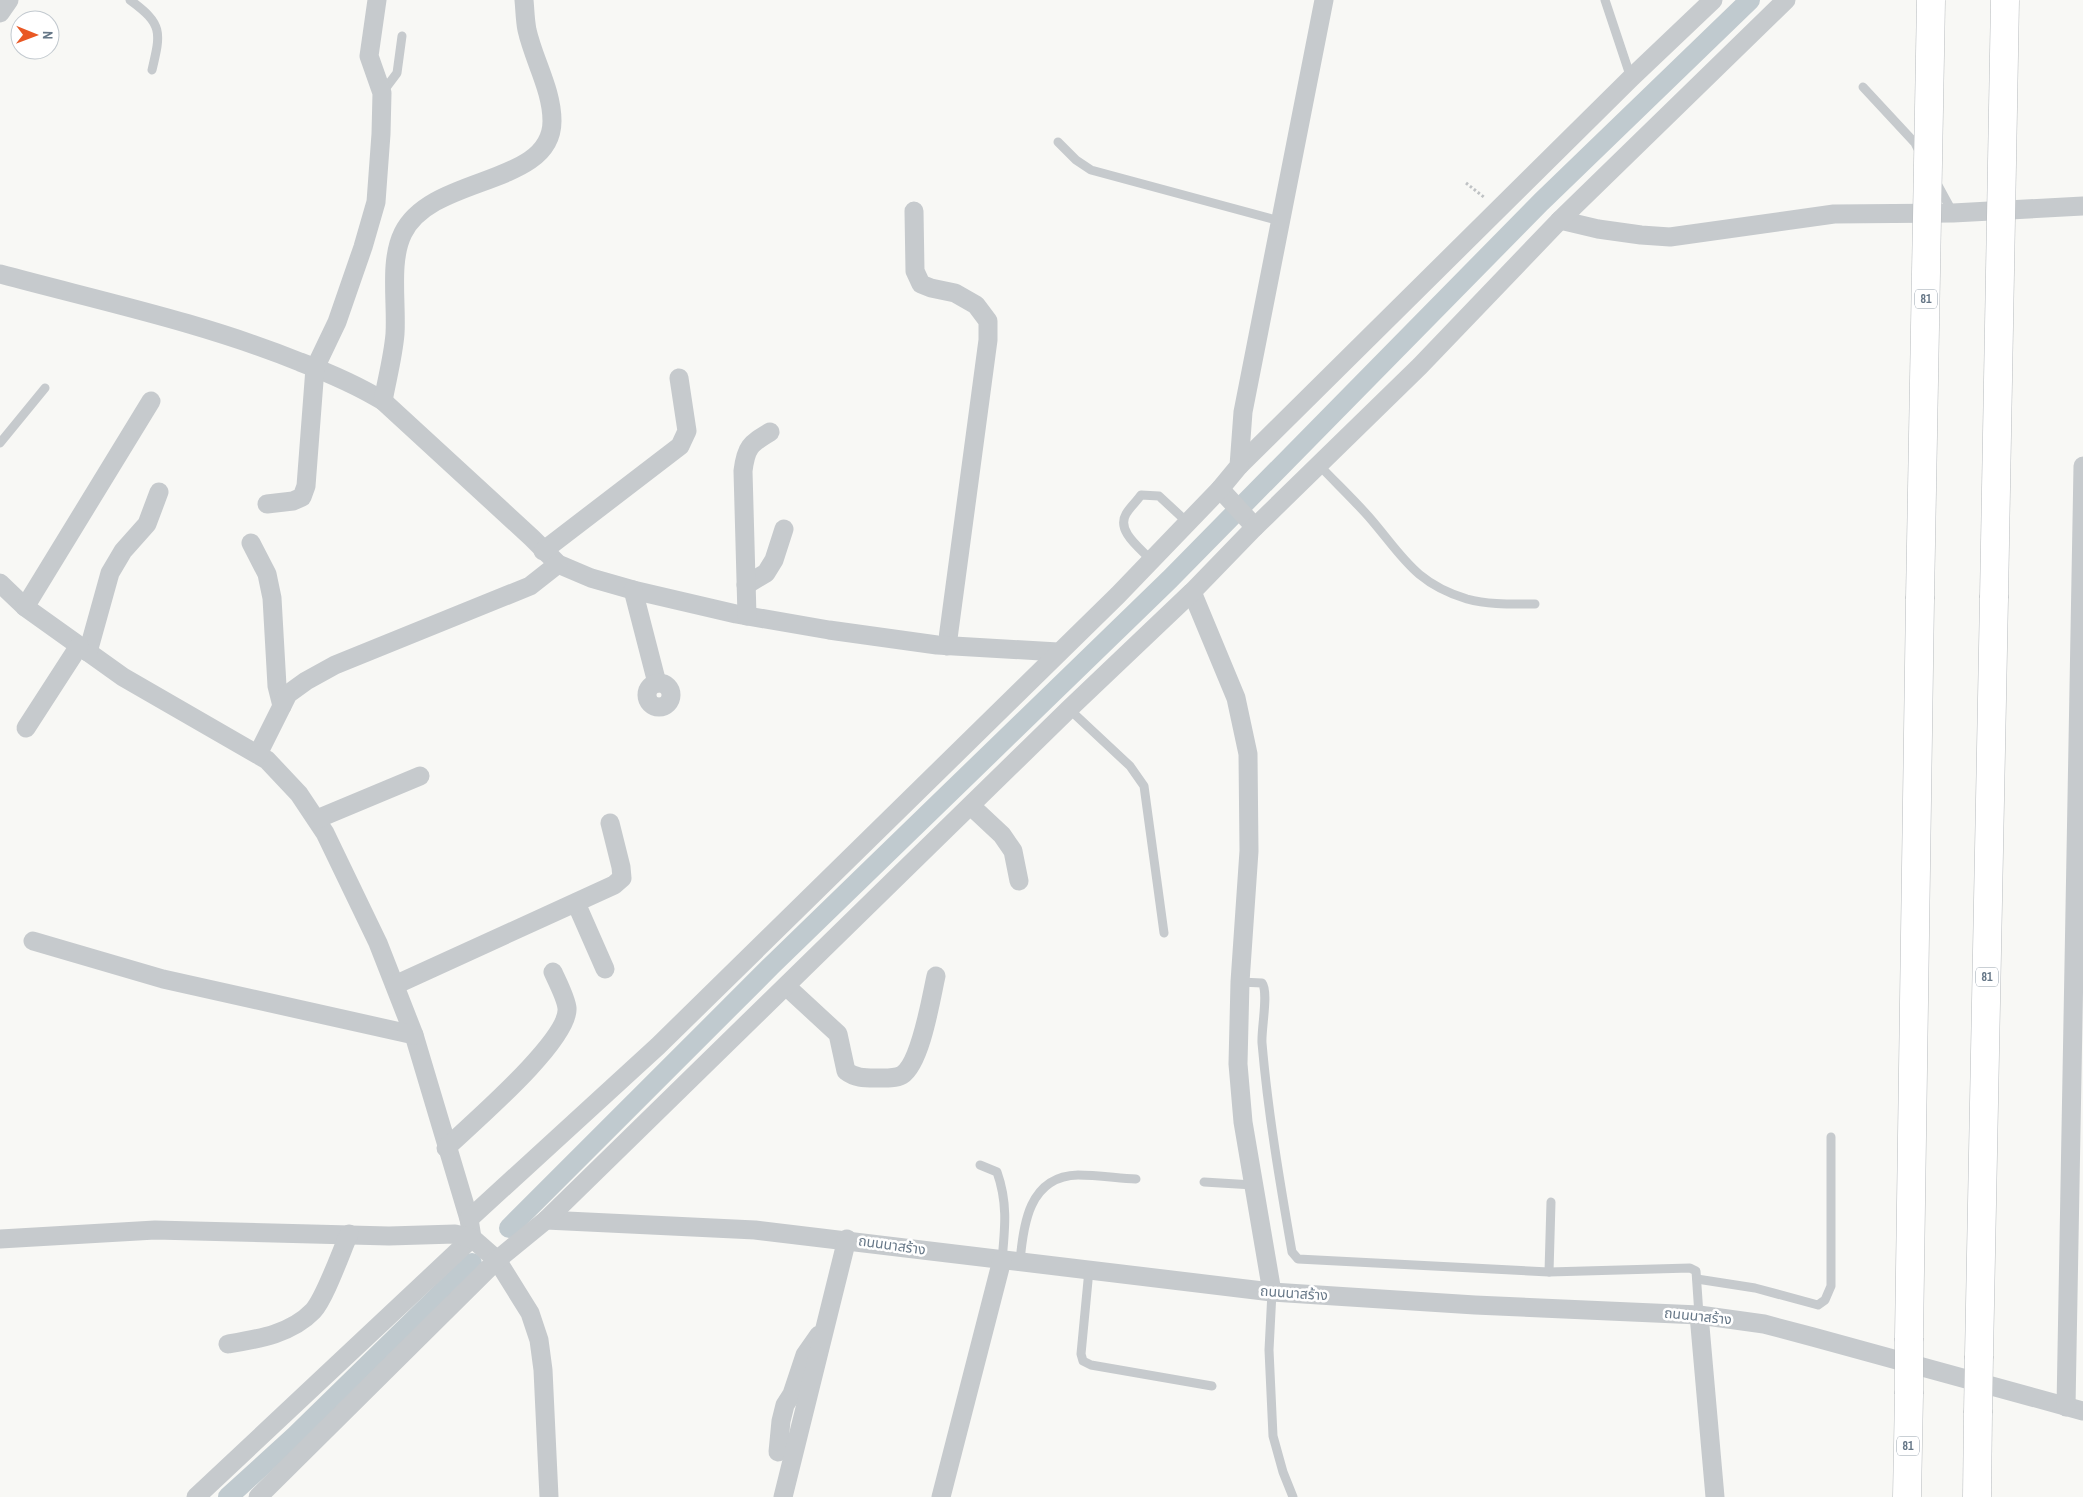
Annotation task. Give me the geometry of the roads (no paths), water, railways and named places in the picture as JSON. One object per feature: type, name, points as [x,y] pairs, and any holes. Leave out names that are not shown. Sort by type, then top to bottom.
[{"type":"highway","name":"81","points":[[1907,1497],[1931,0]]},
{"type":"highway","name":"81","points":[[1977,1497],[2005,0]]},
{"type":"street","points":[[0,13],[9,0]]},
{"type":"street","points":[[267,504],[293,501],[302,497],[306,486],[315,368],[337,322],[363,248],[376,202],[382,93],[369,56],[377,0]]},
{"type":"street","points":[[383,401],[393,358],[396,250],[404,232],[414,217],[431,204],[452,192],[520,168],[540,152],[551,138],[551,107],[527,30],[524,0]]},
{"type":"street","points":[[1239,466],[1243,412],[1324,0]]},
{"type":"street","points":[[469,1219],[658,1046],[1118,595],[1187,522],[1224,493],[1239,466],[1631,78],[1713,0]]},
{"type":"street","points":[[258,1497],[497,1260],[546,1220],[1069,709],[1192,592],[1251,523],[1319,465],[1420,366],[1560,220],[1786,0]]},
{"type":"street","points":[[1560,220],[1598,229],[1670,237],[1834,214],[1953,213],[2083,206]]},
{"type":"street","points":[[914,211],[915,272],[921,284],[955,293],[976,305],[988,320],[988,340],[947,646]]},
{"type":"street","points":[[0,274],[219,333],[272,350],[365,389],[383,401],[558,564],[591,578],[633,590],[747,616],[836,631],[947,646],[1058,652]]},
{"type":"street","points":[[544,551],[680,446],[687,431],[679,378]]},
{"type":"street","points":[[25,607],[151,401]]},
{"type":"street","points":[[747,616],[743,471],[745,454],[756,441],[770,432]]},
{"type":"street","points":[[2074,1409],[2083,466]]},
{"type":"street","points":[[26,728],[84,649],[110,573],[123,551],[147,524],[159,492]]},
{"type":"street","points":[[1224,493],[1251,523]]},
{"type":"street","points":[[746,585],[766,573],[774,560],[784,529]]},
{"type":"street","points":[[251,543],[268,574],[272,598],[277,686],[282,706]]},
{"type":"street","points":[[258,754],[288,694],[300,685],[335,665],[530,586],[558,564]]},
{"type":"street","points":[[0,583],[25,607],[123,677],[267,760],[300,794],[325,833],[378,942],[395,985],[414,1035],[446,1148],[469,1219],[472,1238]]},
{"type":"street","points":[[633,590],[657,683]]},
{"type":"street","points":[[1192,592],[1236,698],[1248,754],[1249,851],[1240,982],[1238,1064],[1243,1122],[1272,1292]]},
{"type":"street","points":[[317,819],[420,776]]},
{"type":"street","points":[[971,806],[1002,835],[1013,851],[1019,881]]},
{"type":"street","points":[[395,985],[614,885],[622,878],[610,824]]},
{"type":"street","points":[[576,902],[605,969]]},
{"type":"street","points":[[33,941],[163,979],[414,1035]]},
{"type":"street","points":[[446,1148],[543,1054],[564,1025],[567,1008],[553,972]]},
{"type":"street","points":[[786,986],[838,1034],[846,1071],[852,1076],[888,1079],[902,1075],[911,1065],[919,1050],[936,976]]},
{"type":"street","name":"ถนนนาสร้าง","points":[[546,1220],[755,1230],[847,1239],[1011,1261],[1272,1292],[1475,1305],[1700,1314],[1764,1324],[1813,1336],[2074,1409]]},
{"type":"street","points":[[0,1239],[155,1230],[389,1236],[455,1234],[472,1238],[497,1260],[530,1313],[539,1340],[543,1370],[550,1497]]},
{"type":"street","points":[[228,1344],[268,1337],[294,1326],[314,1310],[349,1234]]},
{"type":"street","points":[[196,1497],[472,1238]]},
{"type":"street","points":[[783,1497],[847,1239]]},
{"type":"street","points":[[941,1497],[1011,1261]]},
{"type":"street","points":[[1700,1314],[1715,1497]]},
{"type":"street","points":[[778,1452],[781,1421],[785,1406],[792,1394],[805,1354],[825,1329]]},
{"type":"lane","points":[[130,0],[156,24],[158,44],[152,70]]},
{"type":"lane","points":[[1605,0],[1631,78]]},
{"type":"lane","points":[[382,93],[397,73],[402,36]]},
{"type":"lane","points":[[1863,87],[1915,143],[1953,213]]},
{"type":"lane","points":[[1058,142],[1076,160],[1091,170],[1280,221]]},
{"type":"lane","points":[[0,443],[45,388]]},
{"type":"lane","points":[[1319,465],[1369,518],[1403,560],[1420,576],[1439,587],[1466,598],[1492,604],[1535,604]]},
{"type":"lane","points":[[1150,560],[1125,532],[1123,522],[1126,514],[1141,495],[1159,496],[1187,522]]},
{"type":"lane","points":[[1069,709],[1130,766],[1144,786],[1164,933]]},
{"type":"lane","points":[[1240,982],[1262,983],[1266,990],[1261,1031],[1264,1071],[1292,1252],[1298,1259],[1549,1272],[1690,1268],[1696,1271],[1700,1314]]},
{"type":"lane","points":[[1697,1279],[1755,1288],[1818,1305],[1825,1300],[1831,1286],[1831,1137]]},
{"type":"lane","points":[[980,1165],[997,1172],[1004,1191],[1011,1261]]},
{"type":"lane","points":[[1011,1261],[1031,1206],[1044,1187],[1059,1179],[1076,1175],[1136,1180]]},
{"type":"lane","points":[[1204,1182],[1253,1185]]},
{"type":"lane","points":[[1549,1272],[1552,1202]]},
{"type":"lane","points":[[1089,1270],[1081,1354],[1083,1361],[1091,1365],[1212,1386]]},
{"type":"lane","points":[[1272,1292],[1269,1350],[1273,1436],[1283,1472],[1293,1497]]},
{"type":"waterway","points":[[509,1228],[772,965],[1170,579],[1541,202],[1750,0]]},
{"type":"waterway","points":[[228,1497],[295,1436],[472,1263]]}]
